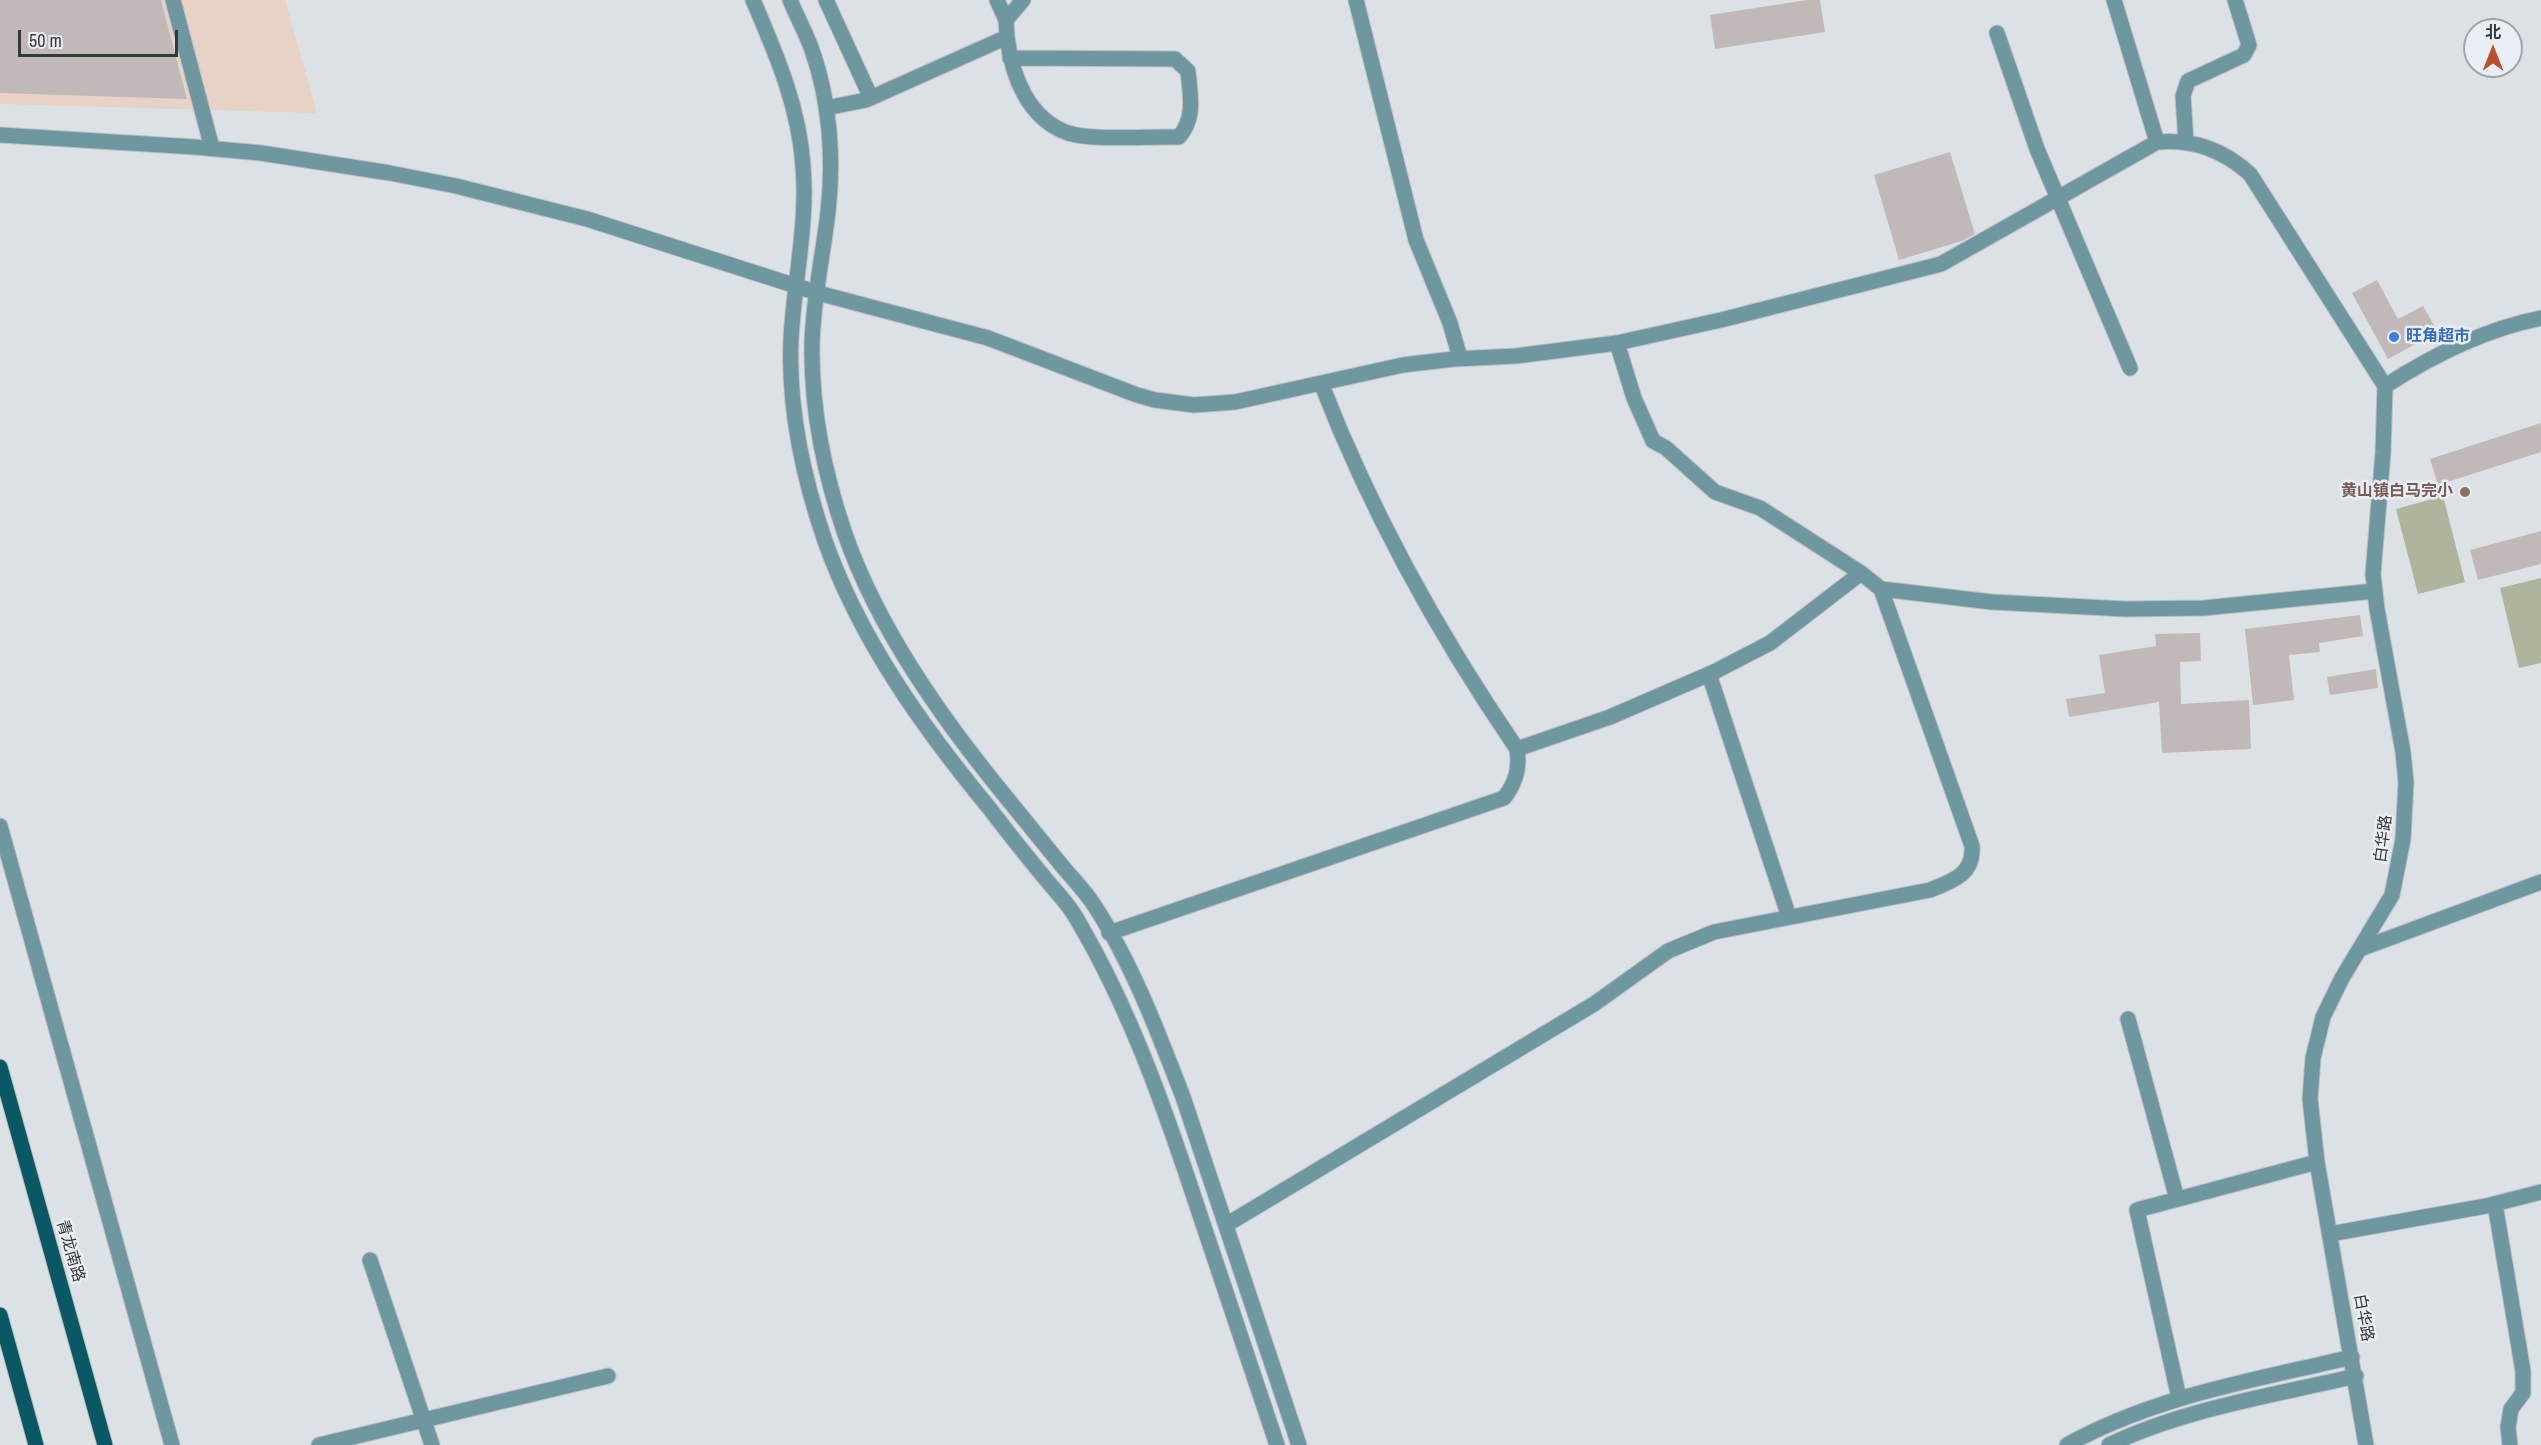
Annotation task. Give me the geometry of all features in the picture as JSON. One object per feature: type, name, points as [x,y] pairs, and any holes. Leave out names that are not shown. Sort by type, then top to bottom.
[{"type":"main road","name":"青龙南路","points":[[0,1066],[105,1445]]},
{"type":"main road","points":[[0,1315],[36,1445]]},
{"type":"street","points":[[173,0],[212,148]]},
{"type":"street","points":[[753,0],[782,67],[798,129],[803,164],[805,203],[791,340],[796,425],[813,506],[826,545],[867,631],[908,701],[975,792],[1076,915],[1101,962],[1129,1020],[1163,1104],[1277,1445]]},
{"type":"street","points":[[790,0],[812,51],[826,108],[830,180],[812,341],[817,422],[834,500],[846,538],[867,586],[926,690],[992,780],[1093,904],[1109,933],[1165,1051],[1299,1445]]},
{"type":"street","points":[[826,0],[871,98]]},
{"type":"street","points":[[997,0],[1006,20],[1010,58],[1026,98],[1045,120],[1068,133],[1080,135],[1179,137],[1188,123],[1192,105],[1188,70],[1175,59],[1010,58]]},
{"type":"street","points":[[1006,20],[1023,0]]},
{"type":"street","points":[[1356,0],[1416,240],[1450,323],[1460,358]]},
{"type":"street","points":[[2114,0],[2157,141]]},
{"type":"street","points":[[2186,141],[2183,96],[2188,81],[2244,55],[2250,45],[2235,0]]},
{"type":"street","points":[[1997,33],[2037,149],[2130,368]]},
{"type":"street","points":[[826,108],[871,98],[1007,37]]},
{"type":"street","points":[[0,135],[212,148],[315,160],[390,172],[522,201],[587,219],[818,293],[988,338],[1155,400],[1194,405],[1235,402],[1403,365],[1460,358],[1516,356],[1617,343],[1721,320],[1941,264],[2157,141],[2186,141],[2214,149],[2233,160],[2250,174],[2385,386],[2450,348],[2504,328],[2541,318]]},
{"type":"street","points":[[1617,343],[1634,398],[1653,441],[1666,447],[1715,492],[1760,508],[1861,573],[1881,589],[1992,602],[2125,609],[2204,608],[2375,591]]},
{"type":"street","points":[[1109,933],[1504,798],[1515,782],[1517,749],[1474,687],[1383,522],[1343,437],[1322,383]]},
{"type":"street","name":"白华路","points":[[2366,1445],[2356,1376],[2317,1161],[2310,1099],[2313,1058],[2323,1017],[2332,997],[2392,895],[2403,839],[2405,811],[2403,752],[2375,591],[2374,554],[2383,453],[2385,386]]},
{"type":"street","points":[[1517,749],[1610,717],[1709,674],[1770,643],[1861,573]]},
{"type":"street","points":[[1226,1225],[1594,1004],[1668,951],[1714,932],[1930,890],[1958,878],[1971,863],[1971,846],[1881,589]]},
{"type":"street","points":[[1709,674],[1790,916]]},
{"type":"street","points":[[0,826],[172,1445]]},
{"type":"street","points":[[2360,949],[2541,882]]},
{"type":"street","points":[[2128,1019],[2177,1199]]},
{"type":"street","points":[[2179,1398],[2137,1210],[2317,1161]]},
{"type":"street","points":[[2330,1234],[2495,1204],[2541,1192]]},
{"type":"street","points":[[2495,1204],[2523,1371],[2523,1393],[2511,1409],[2508,1427],[2510,1445]]},
{"type":"street","points":[[370,1260],[432,1445]]},
{"type":"street","points":[[2067,1445],[2109,1423],[2179,1398],[2352,1357]]},
{"type":"street","points":[[319,1445],[608,1376]]},
{"type":"street","points":[[2115,1444],[2184,1417],[2356,1376]]},
{"type":"shaded area","points":[[0,0],[285,0],[317,113],[0,104]]},
{"type":"green space","points":[[2443,496],[2465,582],[2418,594],[2396,509]]},
{"type":"green space","points":[[2541,578],[2541,663],[2519,668],[2500,588]]},
{"type":"building","points":[[0,0],[161,0],[187,99],[0,93]]},
{"type":"building","points":[[1820,0],[1825,32],[1715,49],[1710,15]]},
{"type":"building","points":[[1950,152],[1975,234],[1962,241],[1899,260],[1874,175]]},
{"type":"building","points":[[2377,280],[2398,319],[2423,306],[2438,332],[2388,359],[2352,293]]},
{"type":"building","points":[[2541,423],[2541,452],[2438,485],[2430,459]]},
{"type":"building","points":[[2541,531],[2541,564],[2478,580],[2470,550]]},
{"type":"building","points":[[2360,615],[2363,636],[2319,643],[2320,652],[2289,655],[2294,700],[2253,705],[2245,629]]},
{"type":"building","points":[[2200,633],[2201,661],[2180,662],[2181,704],[2249,700],[2251,749],[2162,753],[2159,702],[2069,717],[2066,699],[2105,693],[2099,655],[2156,646],[2155,634]]},
{"type":"building","points":[[2376,669],[2378,688],[2330,695],[2327,677]]},
{"type":"place","name":"旺角超市","points":[[2394,337]]},
{"type":"place","name":"黄山镇白马完小","points":[[2465,492]]}]
